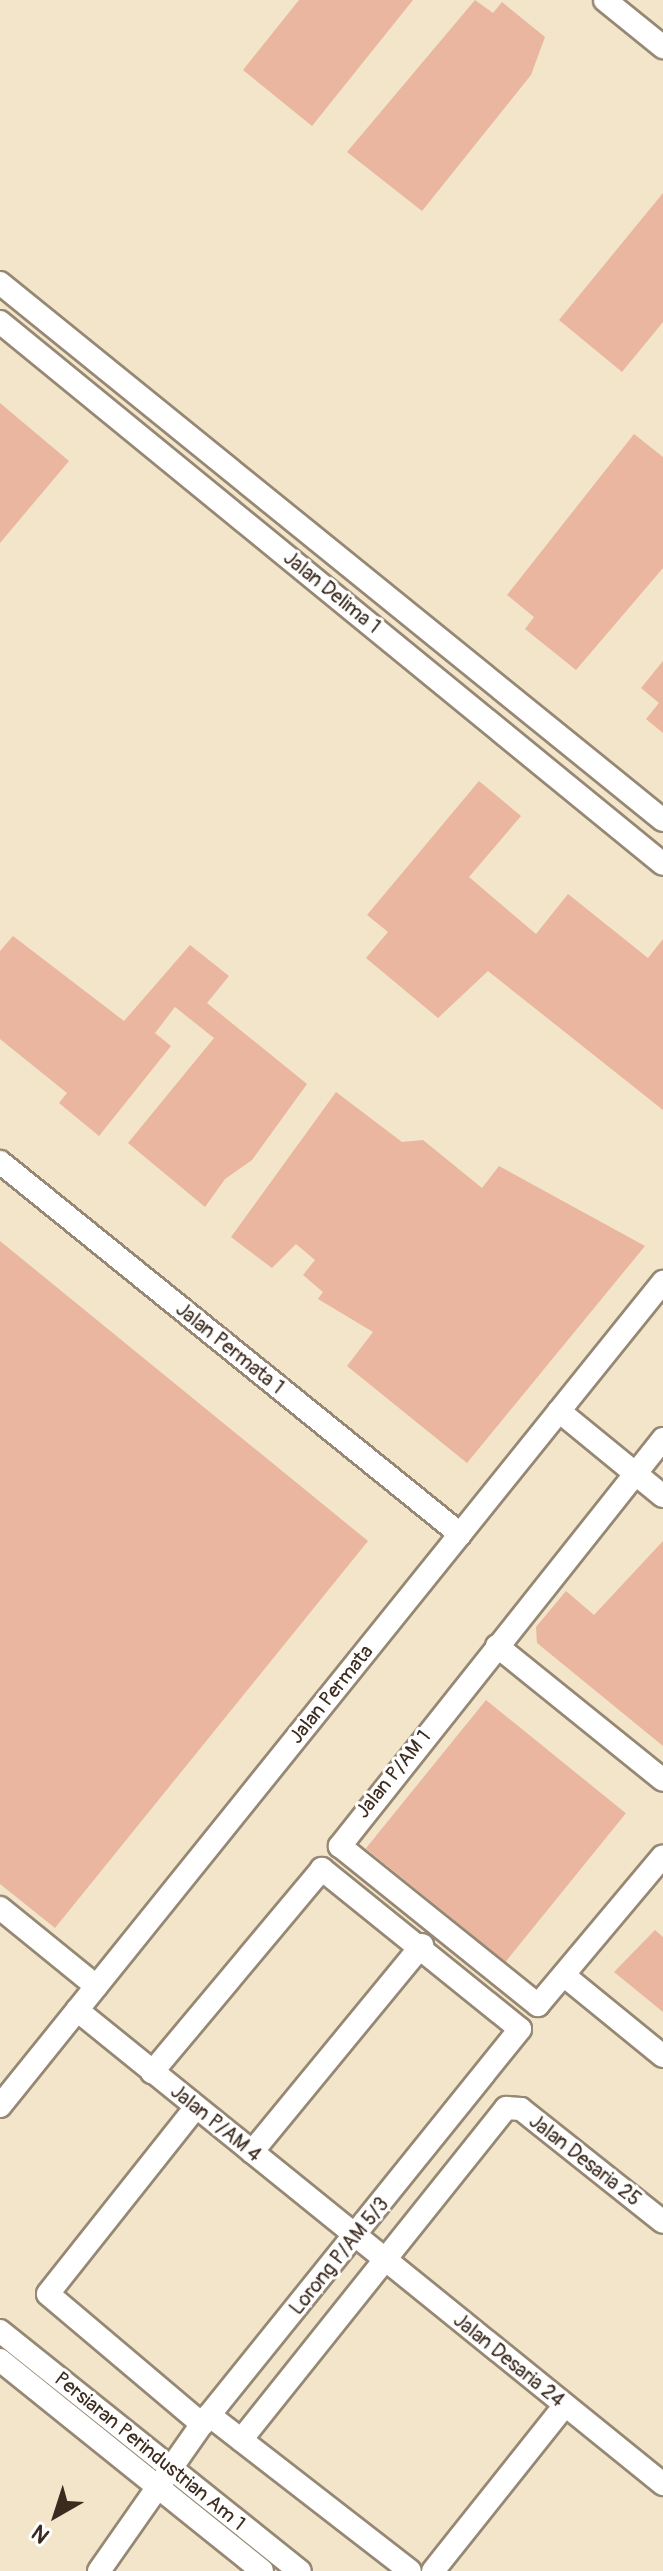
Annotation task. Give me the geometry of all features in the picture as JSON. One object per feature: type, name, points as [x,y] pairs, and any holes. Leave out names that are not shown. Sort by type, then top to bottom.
[{"type":"street","points":[[605,0],[663,47]]},
{"type":"street","name":"Jalan Delima 1","points":[[0,283],[663,820]]},
{"type":"street","name":"Jalan Delima 1","points":[[0,322],[663,864]]},
{"type":"street","name":"Jalan Permata 1","points":[[0,1162],[460,1534]]},
{"type":"street","name":"Jalan Permata","points":[[0,2106],[663,1282]]},
{"type":"street","points":[[559,1411],[663,1496]]},
{"type":"street","name":"Jalan P/AM 1","points":[[566,1977],[543,2003],[528,2002],[340,1846],[663,1439]]},
{"type":"street","points":[[497,1646],[663,1780]]},
{"type":"street","points":[[663,1856],[566,1977],[663,2056]]},
{"type":"street","points":[[152,2072],[308,1880],[317,1871],[332,1872],[422,1945],[252,2152]]},
{"type":"street","points":[[0,1908],[96,1986]]},
{"type":"street","name":"Lorong P/AM 5/3","points":[[99,2571],[205,2420],[520,2035],[515,2020],[422,1945]]},
{"type":"street","name":"Jalan P/AM 4","points":[[77,2010],[356,2236]]},
{"type":"street","name":"Jalan Desaria 25","points":[[385,2259],[511,2106],[663,2222]]},
{"type":"street","points":[[196,2107],[49,2288],[53,2303],[205,2420],[241,2440],[410,2571]]},
{"type":"street","name":"Jalan Desaria 24","points":[[356,2236],[663,2484]]},
{"type":"street","points":[[241,2440],[385,2259]]},
{"type":"street","name":"Persiaran Perindustrian Am 1","points":[[0,2331],[300,2571]]},
{"type":"street","name":"Persiaran Perindustrian Am 1","points":[[0,2360],[262,2571]]},
{"type":"street","points":[[433,2571],[565,2405]]},
{"type":"building","points":[[299,0],[413,0],[312,126],[243,70]]},
{"type":"building","points":[[475,0],[493,13],[502,2],[545,37],[531,75],[422,211],[347,152]]},
{"type":"building","points":[[663,193],[663,322],[622,372],[559,320]]},
{"type":"building","points":[[0,403],[69,461],[0,543]]},
{"type":"building","points":[[634,434],[663,457],[663,568],[576,670],[525,629],[534,617],[507,595]]},
{"type":"building","points":[[663,661],[663,733],[646,719],[659,703],[641,688]]},
{"type":"building","points":[[479,781],[521,816],[469,877],[536,934],[568,894],[648,958],[663,939],[663,1110],[488,971],[438,1018],[366,958],[388,932],[367,915]]},
{"type":"building","points":[[13,936],[124,1021],[190,945],[229,976],[207,1003],[307,1084],[252,1160],[225,1179],[205,1207],[128,1143],[214,1038],[175,1007],[155,1033],[171,1046],[99,1136],[59,1103],[67,1093],[0,1039],[0,951]]},
{"type":"building","points":[[336,1092],[402,1142],[423,1140],[482,1188],[499,1166],[645,1246],[467,1463],[347,1366],[373,1332],[318,1299],[323,1292],[303,1275],[315,1260],[296,1244],[272,1268],[231,1237]]},
{"type":"building","points":[[0,1241],[368,1541],[55,1928],[0,1884]]},
{"type":"building","points":[[663,1541],[663,1746],[537,1643],[536,1627],[566,1591],[594,1615]]},
{"type":"building","points":[[486,1700],[626,1813],[506,1962],[366,1848]]},
{"type":"building","points":[[655,1930],[663,1937],[663,2012],[614,1972]]}]
